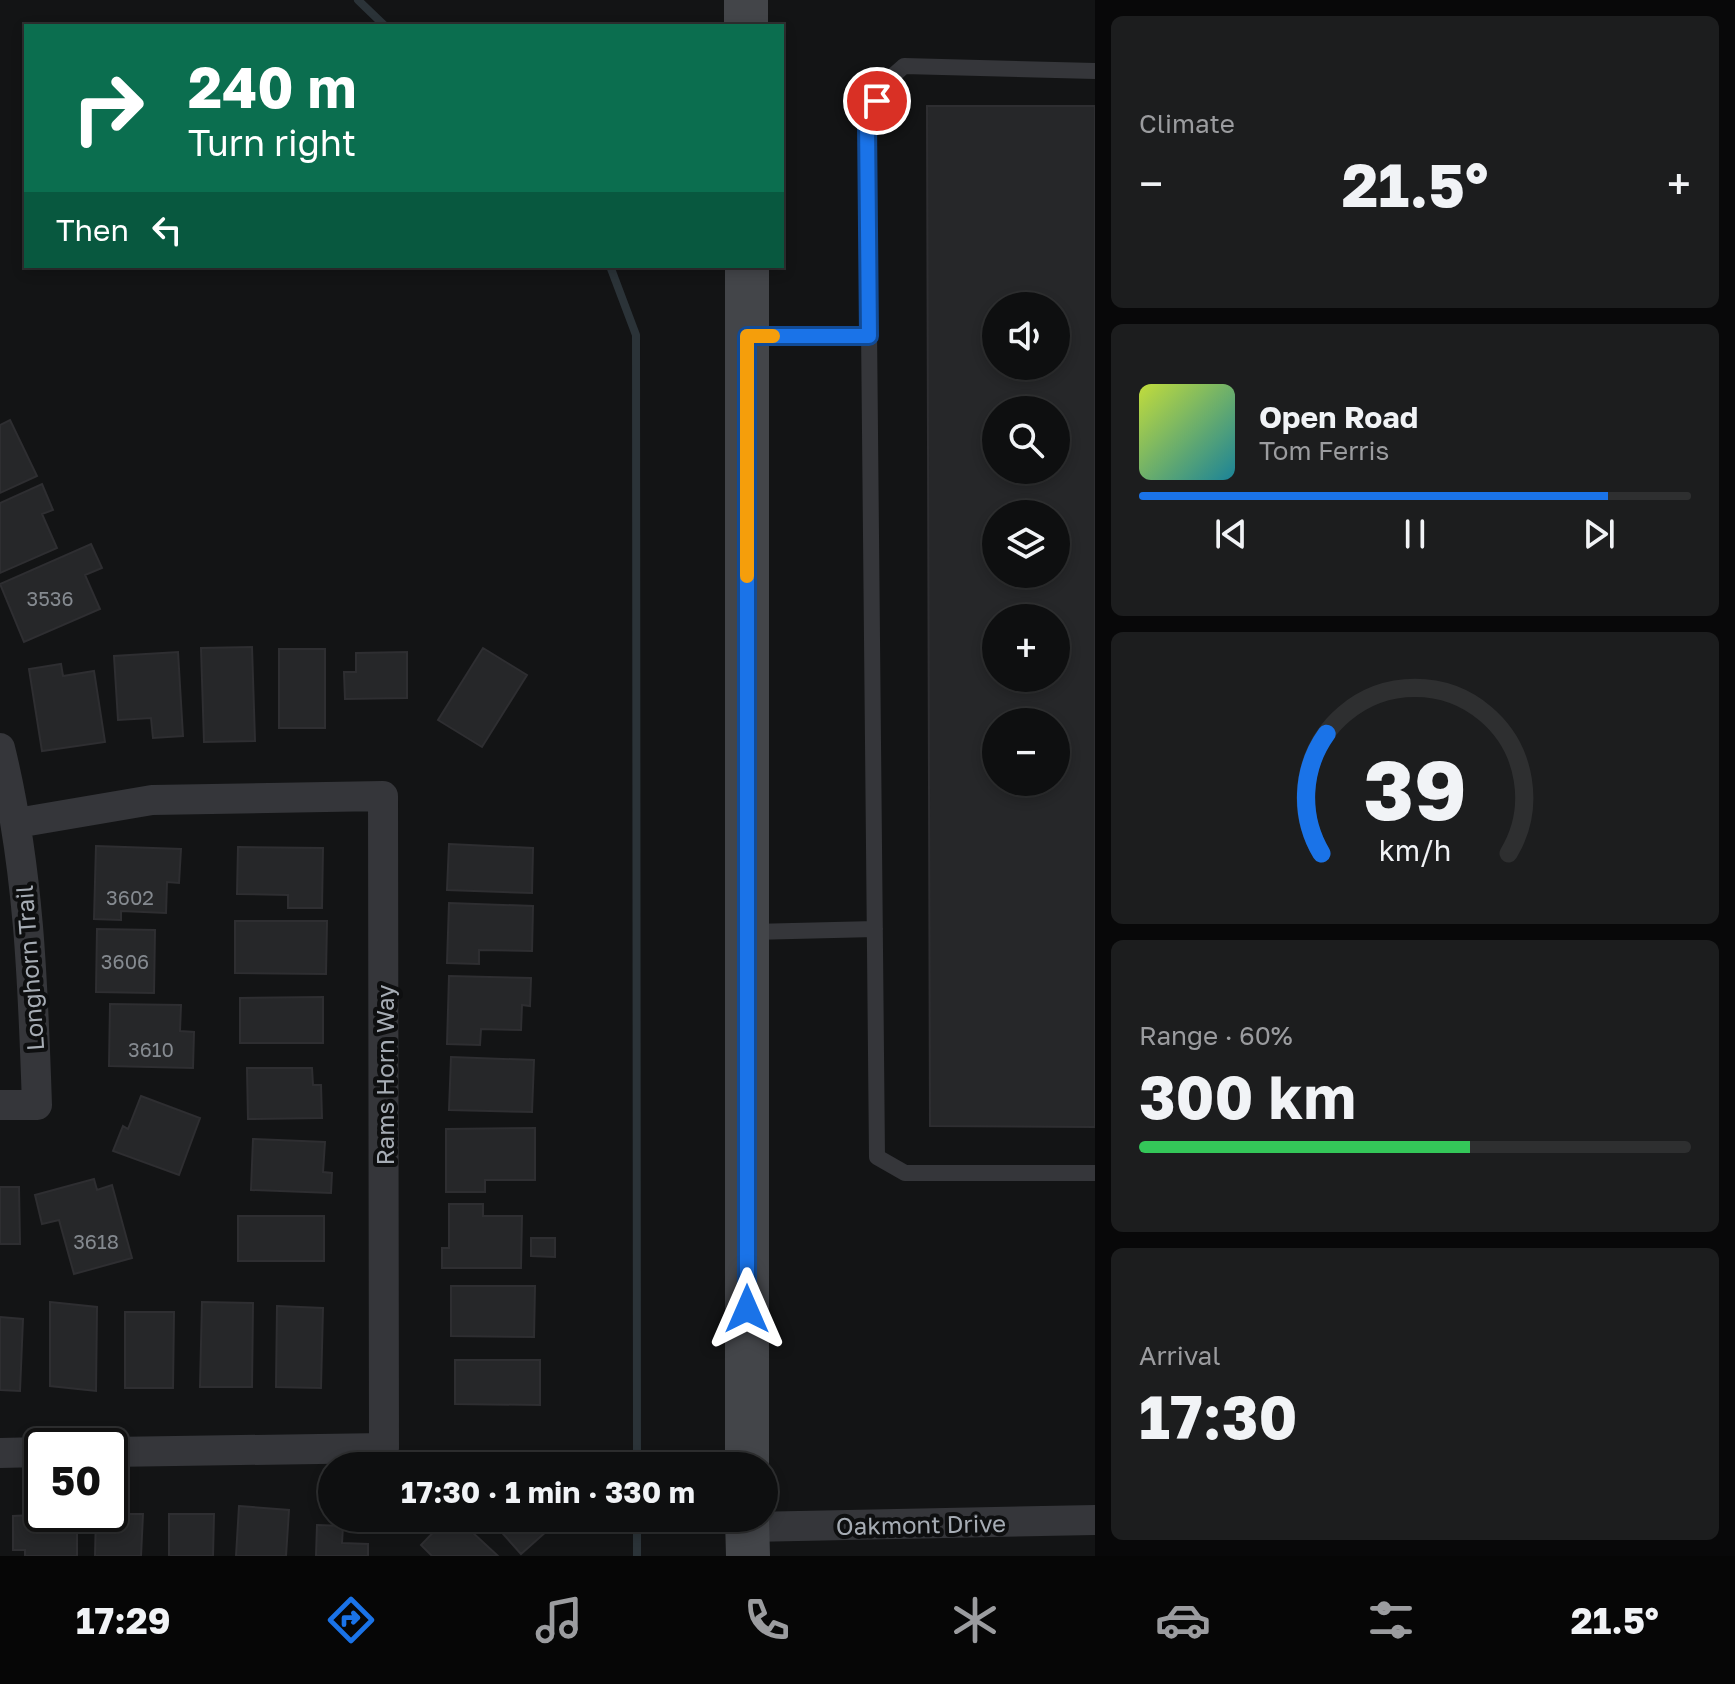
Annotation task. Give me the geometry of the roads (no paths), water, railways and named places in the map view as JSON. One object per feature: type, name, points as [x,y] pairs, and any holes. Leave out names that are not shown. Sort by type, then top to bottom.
[{"type":"main road","points":[[746,0],[746,24]]},
{"type":"main road","points":[[747,268],[747,1452]]},
{"type":"street","name":"Longhorn Trail","points":[[0,748],[17,823],[31,936],[37,1105],[0,1105]]},
{"type":"street","name":"Rams Horn Way","points":[[17,823],[152,800],[383,796],[384,1448],[128,1452]]},
{"type":"street","points":[[0,1453],[24,1452]]},
{"type":"street","name":"Oakmont Drive","points":[[747,1534],[1095,1520]]},
{"type":"lane","points":[[1095,71],[904,66],[887,81],[867,121],[877,1157],[905,1173],[1095,1173]]},
{"type":"lane","points":[[747,336],[869,336]]},
{"type":"lane","points":[[747,932],[875,929]]},
{"type":"waterway","points":[[358,0],[383,24]]},
{"type":"waterway","points":[[611,268],[636,335],[637,1452]]},
{"type":"waterway","points":[[637,1532],[637,1556]]}]
